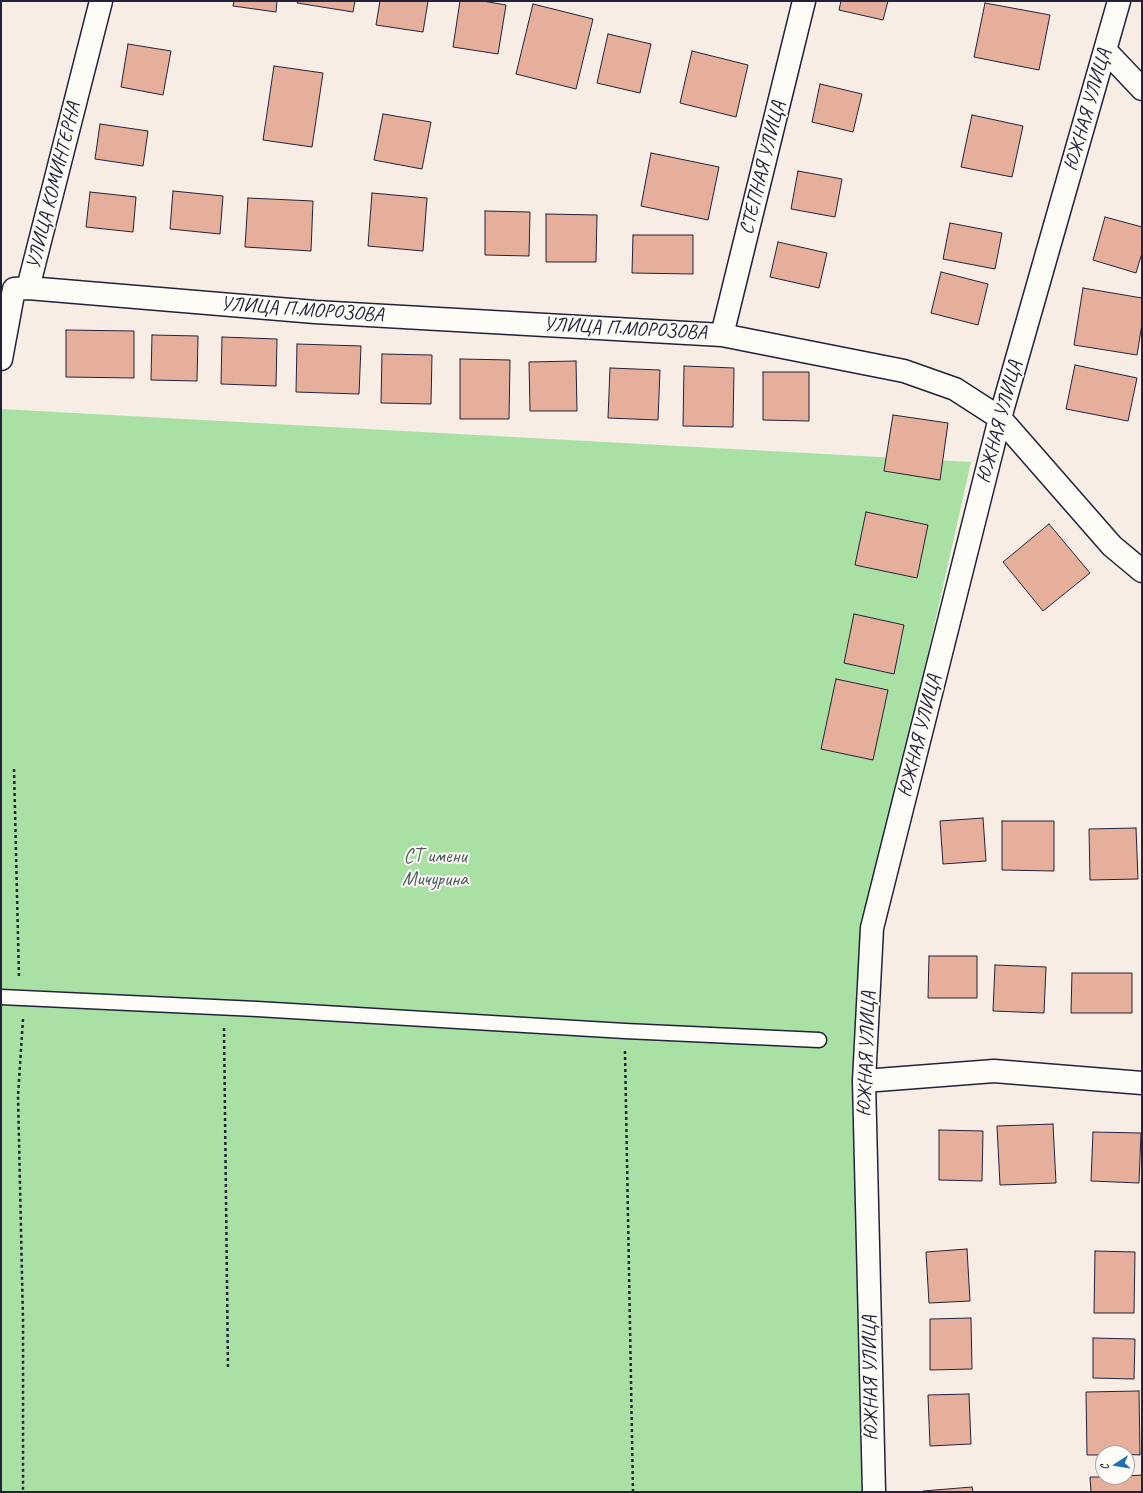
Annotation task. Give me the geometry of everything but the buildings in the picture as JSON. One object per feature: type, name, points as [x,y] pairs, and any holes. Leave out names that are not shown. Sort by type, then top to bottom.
[{"type":"street","name":"УЛИЦА КОМИНТЕРНА","points":[[1,359],[14,289],[101,1]]},
{"type":"street","name":"СТЕПНАЯ УЛИЦА","points":[[722,335],[804,1]]},
{"type":"street","name":"ЮЖНАЯ УЛИЦА","points":[[874,1492],[864,1081],[872,928],[1000,418],[1119,1]]},
{"type":"street","points":[[1105,50],[1142,89]]},
{"type":"street","name":"УЛИЦА П.МОРОЗОВА","points":[[14,289],[315,312],[722,335],[904,371],[955,389],[1000,418],[1112,546],[1142,571]]},
{"type":"street","points":[[864,1081],[994,1071],[1142,1083]]},
{"type":"lane","points":[[1,997],[220,1007],[625,1031],[819,1040]]},
{"type":"path","points":[[14,769],[19,980],[24,998],[18,1096],[24,1320],[23,1492]]},
{"type":"path","points":[[220,1007],[225,1033],[225,1214],[228,1368]]},
{"type":"path","points":[[625,1031],[633,1492]]},
{"type":"green space","name":"СТ имени Мичурина","points":[[1,409],[971,462],[862,946],[869,1492],[1,1492]]}]
